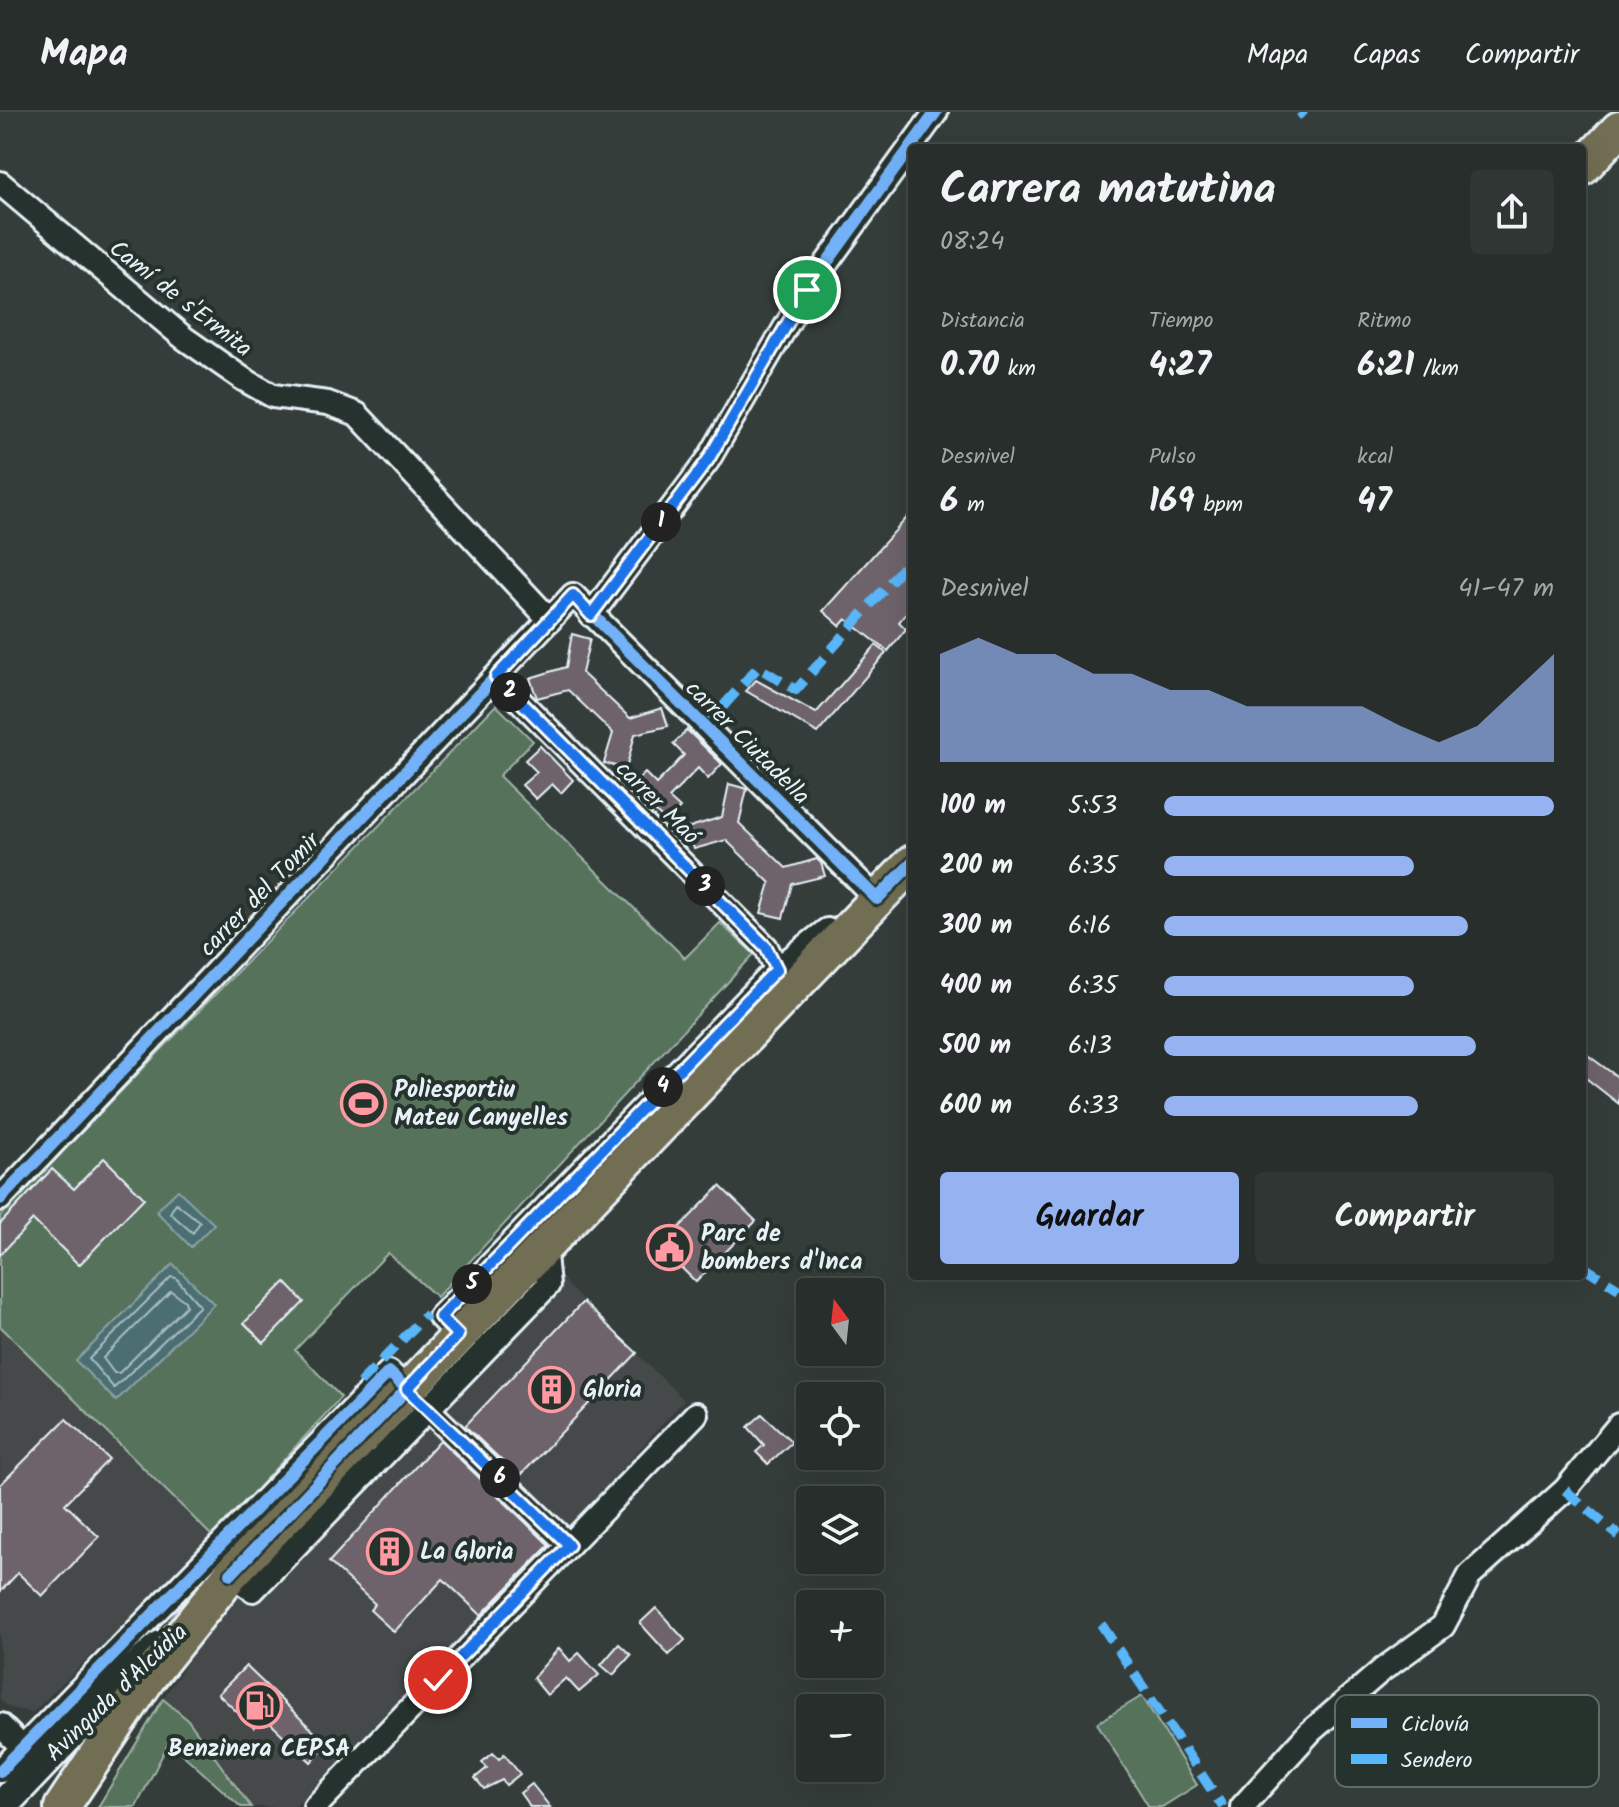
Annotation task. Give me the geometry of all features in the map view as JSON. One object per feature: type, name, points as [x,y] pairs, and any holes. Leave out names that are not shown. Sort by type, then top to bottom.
[{"type":"main road","points":[[1586,164],[1619,129]]},
{"type":"main road","points":[[62,1807],[148,1678],[231,1574],[418,1399],[458,1335],[908,867]]},
{"type":"street","points":[[913,144],[936,112]]},
{"type":"street","points":[[591,615],[708,460],[807,290],[908,151]]},
{"type":"street","name":"Camí de s'Ermita","points":[[0,183],[184,338],[243,379],[273,396],[328,403],[357,414],[550,620]]},
{"type":"street","name":"carrer del Tomir","points":[[0,1199],[573,595],[591,615]]},
{"type":"street","name":"carrer Ciutadella","points":[[591,615],[877,899]]},
{"type":"street","name":"carrer Maó","points":[[496,677],[766,947],[777,969]]},
{"type":"street","points":[[458,1335],[440,1317],[777,969],[813,944],[850,906],[877,899]]},
{"type":"street","points":[[418,1399],[548,1285],[544,1245]]},
{"type":"street","points":[[0,1771],[389,1372],[569,1545]]},
{"type":"street","points":[[315,1807],[696,1414]]},
{"type":"street","points":[[1353,1695],[1443,1626],[1470,1575],[1565,1490],[1619,1425]]},
{"type":"street","name":"Avinguda d'Alcúdia","points":[[1,1807],[117,1685],[198,1612]]},
{"type":"street","points":[[1242,1807],[1310,1732],[1335,1710]]},
{"type":"street","points":[[0,1725],[23,1748]]},
{"type":"shaded area","points":[[554,1266],[568,1286],[684,1400],[552,1546],[295,1807],[251,1807],[188,1720],[163,1699],[216,1619]]},
{"type":"shaded area","points":[[0,1326],[213,1537],[32,1713],[8,1707],[0,1699]]},
{"type":"green space","name":"Poliesportiu Mateu Canyelles","points":[[496,705],[533,741],[499,776],[685,958],[720,923],[754,954],[437,1297],[388,1253],[295,1350],[341,1397],[213,1537],[0,1326],[0,1216]]},
{"type":"green space","points":[[1142,1696],[1197,1785],[1162,1807],[1149,1807],[1097,1723]]},
{"type":"green space","points":[[163,1699],[188,1720],[251,1807],[241,1807],[169,1742],[136,1807],[98,1807]]},
{"type":"water","points":[[178,1190],[214,1224],[191,1247],[156,1211]]},
{"type":"water","points":[[173,1264],[214,1304],[116,1401],[76,1361]]},
{"type":"building","points":[[908,516],[908,611],[899,622],[906,629],[888,651],[846,619],[840,626],[823,611]]},
{"type":"building","points":[[572,634],[590,639],[582,673],[630,718],[662,708],[668,726],[635,734],[626,769],[604,763],[613,733],[568,690],[537,698],[530,678],[566,667]]},
{"type":"building","points":[[876,645],[886,653],[818,733],[746,691],[756,680],[816,713]]},
{"type":"building","points":[[687,730],[722,764],[708,779],[698,768],[669,798],[680,808],[666,822],[631,787],[645,773],[656,784],[671,769],[684,755],[673,744]]},
{"type":"building","points":[[540,746],[573,780],[561,793],[552,784],[536,799],[522,785],[537,772],[525,760]]},
{"type":"building","points":[[729,784],[747,789],[739,823],[786,868],[817,859],[821,863],[825,876],[792,884],[783,918],[761,913],[770,883],[726,840],[694,849],[687,828],[722,817]]},
{"type":"building","points":[[1586,1054],[1619,1078],[1619,1104],[1586,1078]]},
{"type":"building","points":[[104,1158],[144,1198],[79,1265],[33,1220],[0,1255],[0,1224],[52,1169],[74,1189]]},
{"type":"building","points":[[720,1186],[756,1221],[696,1282],[660,1247]]},
{"type":"building","points":[[285,1282],[304,1302],[264,1343],[244,1323]]},
{"type":"building","name":"Gloria","points":[[583,1302],[637,1353],[519,1477],[465,1426]]},
{"type":"building","points":[[762,1414],[792,1442],[768,1464],[756,1452],[764,1445],[748,1427]]},
{"type":"building","points":[[66,1419],[109,1459],[65,1504],[99,1537],[42,1596],[18,1573],[0,1592],[0,1485]]},
{"type":"building","points":[[440,1440],[549,1545],[481,1615],[443,1579],[394,1632],[370,1610],[375,1604],[329,1562]]},
{"type":"building","points":[[656,1608],[685,1640],[669,1655],[640,1623]]},
{"type":"building","points":[[619,1644],[631,1655],[613,1675],[601,1665]]},
{"type":"building","points":[[559,1648],[570,1661],[579,1653],[599,1675],[579,1692],[566,1678],[547,1695],[533,1678]]},
{"type":"building","name":"Benzinera CEPSA","points":[[246,1666],[327,1744],[311,1762],[265,1718],[254,1728],[218,1694]]},
{"type":"building","points":[[493,1753],[499,1759],[504,1754],[520,1774],[506,1785],[502,1780],[484,1789],[475,1778],[487,1768],[482,1762]]},
{"type":"building","points":[[532,1784],[550,1807],[530,1807],[520,1793]]},
{"type":"marked path","points":[[1300,112],[1304,117]]},
{"type":"marked path","points":[[703,729],[758,667],[796,690],[908,562]]},
{"type":"marked path","points":[[1586,1268],[1619,1289]]},
{"type":"marked path","points":[[360,1383],[427,1314]]},
{"type":"marked path","points":[[1565,1490],[1619,1536]]},
{"type":"marked path","points":[[1101,1624],[1223,1807]]},
{"type":"cycle path","points":[[913,144],[936,112]]},
{"type":"cycle path","points":[[591,615],[708,460],[807,290],[908,151]]},
{"type":"cycle path","points":[[0,1199],[573,595],[877,899],[908,867]]},
{"type":"cycle path","points":[[0,1771],[389,1372],[569,1545]]},
{"type":"cycle path","points":[[231,1574],[407,1389]]},
{"type":"place","name":"Poliesportiu Mateu Canyelles","points":[[363,1103]]},
{"type":"place","name":"Parc de bombers d'Inca","points":[[670,1247]]},
{"type":"place","name":"Gloria","points":[[552,1389]]},
{"type":"place","name":"La Gloria","points":[[389,1551]]},
{"type":"place","name":"Benzinera CEPSA","points":[[259,1706]]},
{"type":"route","points":[[438,1680],[569,1545],[407,1389],[458,1335],[440,1317],[777,969],[766,947],[496,677],[573,595],[591,615],[708,460],[807,290]]}]
